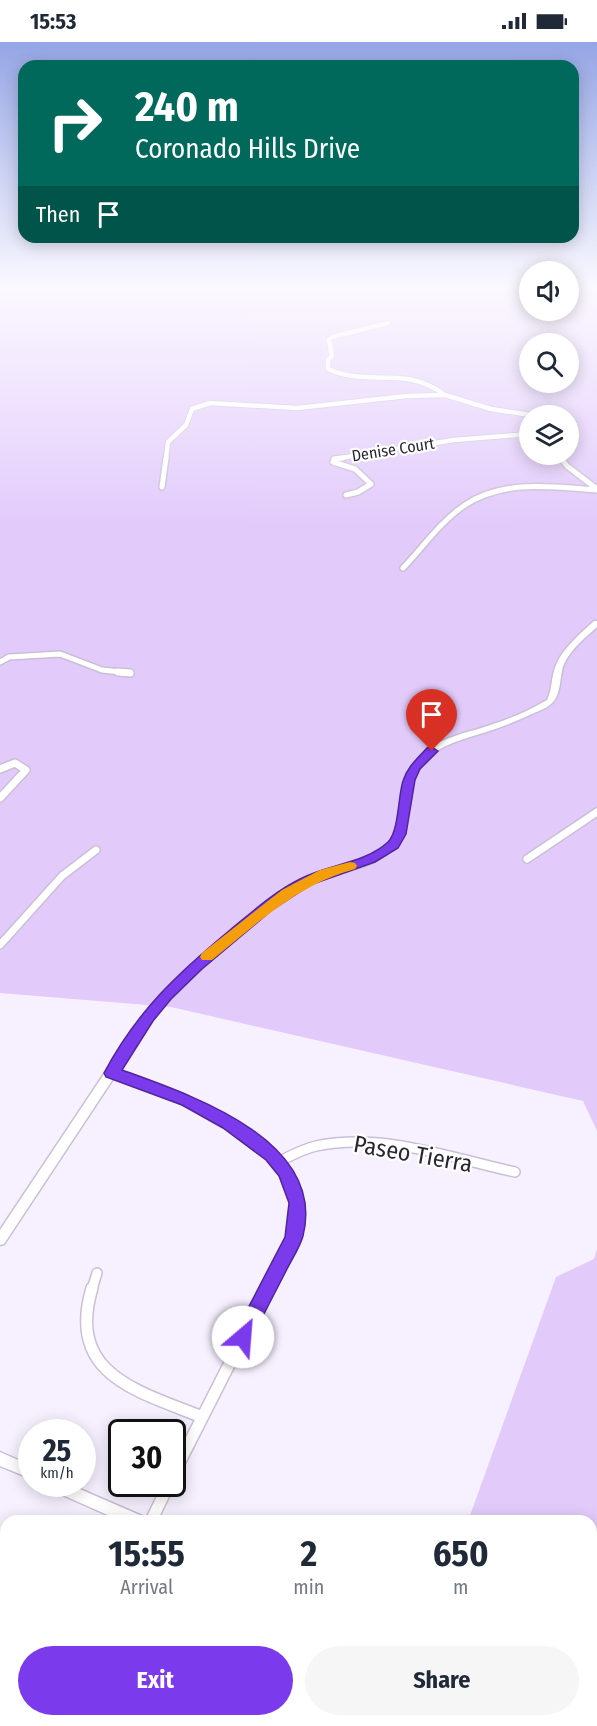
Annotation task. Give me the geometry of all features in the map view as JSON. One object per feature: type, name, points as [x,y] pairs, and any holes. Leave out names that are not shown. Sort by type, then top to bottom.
[{"type":"street","points":[[328,369],[341,375],[422,381],[438,387],[445,395]]},
{"type":"street","points":[[162,487],[168,442],[186,425],[189,415],[197,406],[220,403],[297,408],[407,396],[445,395],[491,408],[519,413]]},
{"type":"street","name":"Denise Court","points":[[346,495],[358,492],[371,484],[361,473],[336,464],[333,462],[334,459],[454,440],[519,435]]},
{"type":"street","points":[[566,465],[597,490]]},
{"type":"street","points":[[403,568],[454,514],[478,498],[499,491],[523,488],[597,490]]},
{"type":"street","points":[[0,1240],[147,1017],[166,995],[197,965],[267,907],[305,881],[370,859],[393,844],[400,834],[409,780],[424,757],[443,744],[513,718],[550,701],[555,694],[557,673],[561,664],[580,639],[597,623]]},
{"type":"street","points":[[0,662],[9,657],[60,654],[102,670],[130,672]]},
{"type":"street","points":[[0,769],[15,764],[26,770],[0,798]]},
{"type":"street","points":[[527,859],[597,812]]},
{"type":"street","points":[[0,945],[63,876],[96,850]]},
{"type":"street","points":[[112,1073],[187,1101],[229,1123],[278,1162],[286,1172],[298,1203],[294,1237],[186,1449]]},
{"type":"street","name":"Paseo Tierra","points":[[278,1162],[314,1146],[345,1141],[386,1144],[515,1172]]},
{"type":"street","points":[[97,1273],[89,1293],[84,1317],[85,1336],[92,1353],[112,1376],[202,1417]]},
{"type":"street","points":[[0,1459],[18,1467]]},
{"type":"street","points":[[83,1497],[124,1515]]},
{"type":"street","points":[[154,1515],[163,1497]]},
{"type":"shaded area","points":[[0,369],[519,369],[519,393],[579,393],[579,369],[597,369],[597,1131],[583,1101],[171,1007],[0,993]]},
{"type":"shaded area","points":[[597,1249],[597,1515],[470,1515],[556,1277],[594,1259]]},
{"type":"slow traffic","points":[[207,957],[267,907],[305,881],[350,866]]},
{"type":"route","points":[[243,1337],[294,1237],[298,1203],[286,1172],[272,1155],[229,1123],[187,1101],[112,1073],[147,1017],[166,995],[197,965],[267,907],[305,881],[370,859],[383,853],[393,844],[400,834],[409,780],[415,768],[432,751]]}]
